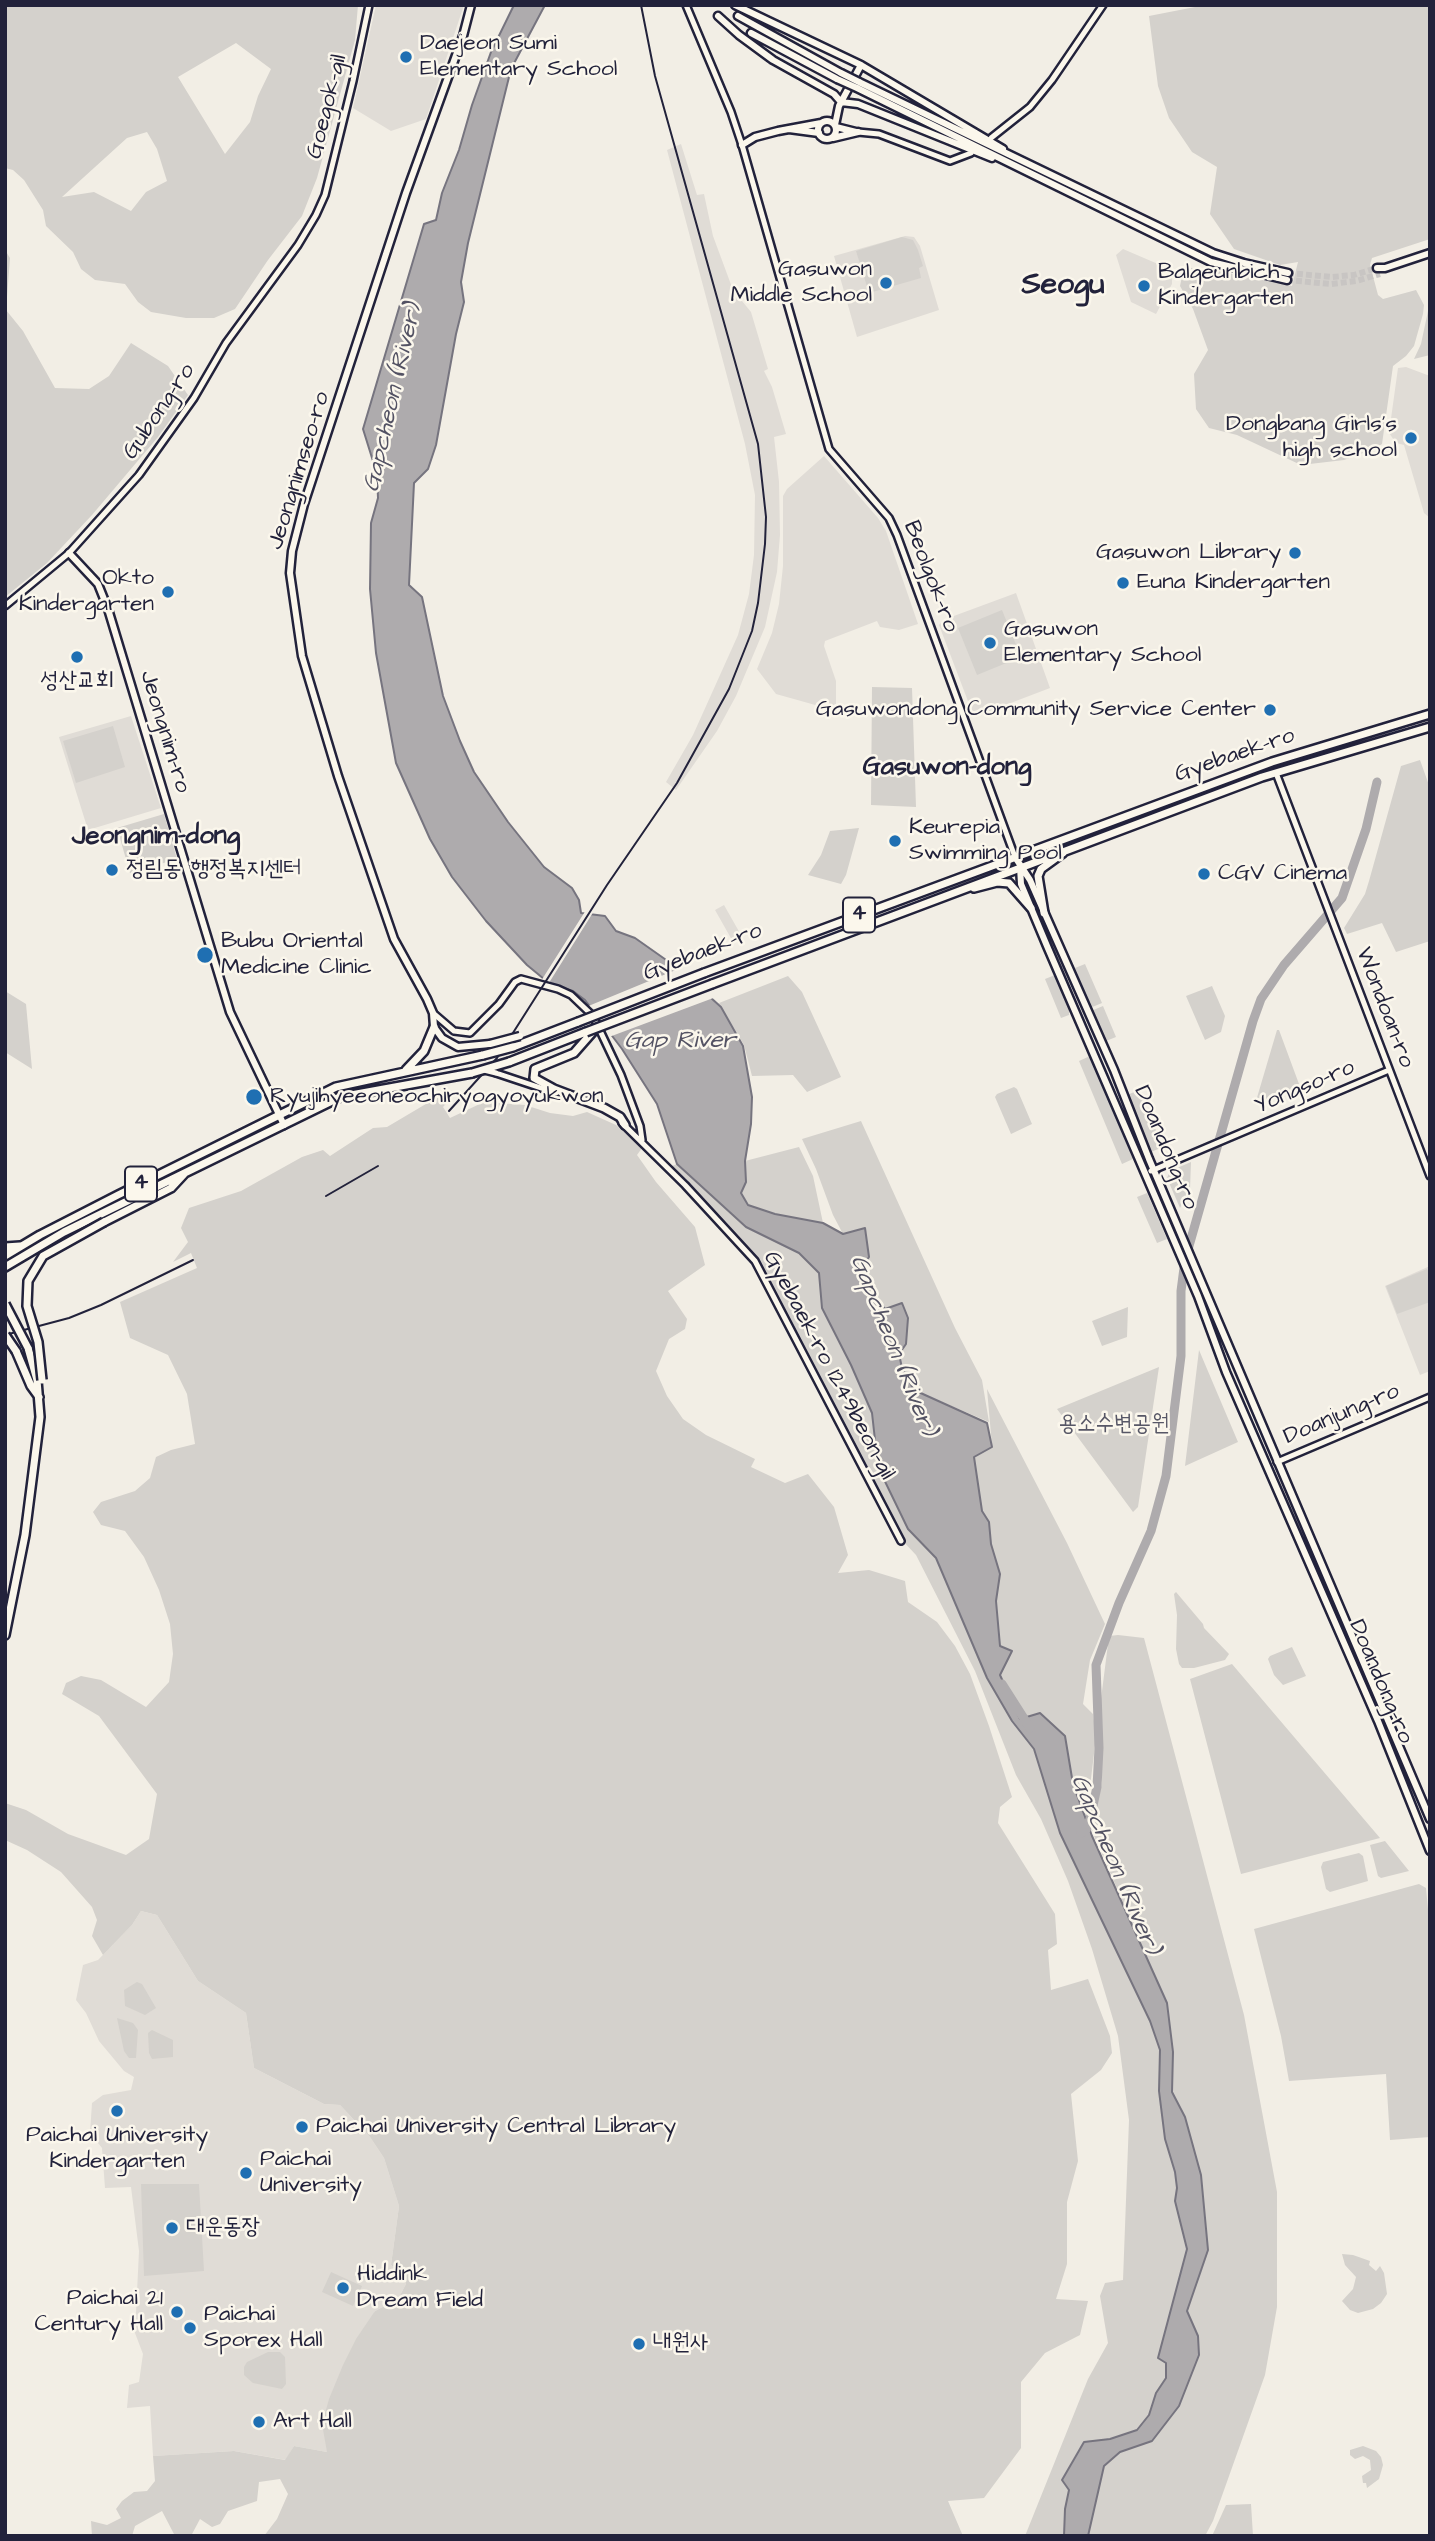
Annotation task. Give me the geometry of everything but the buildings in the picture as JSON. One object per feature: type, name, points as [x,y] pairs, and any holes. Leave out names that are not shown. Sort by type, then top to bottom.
[{"type":"main road","name":"Jeongnimseo-ro","points":[[435,1027],[433,1013],[390,928],[338,776],[302,656],[290,573],[292,551],[304,504],[406,193],[463,36],[471,5]]},
{"type":"main road","points":[[735,5],[861,65],[994,142],[1019,160]]},
{"type":"main road","points":[[718,16],[773,60],[834,94],[840,104],[835,135],[831,138]]},
{"type":"main road","points":[[738,16],[839,76]]},
{"type":"main road","points":[[751,33],[1213,253],[1287,276],[1211,262],[1010,164],[858,85]]},
{"type":"main road","points":[[819,133],[823,122],[840,104],[861,65]]},
{"type":"main road","points":[[840,104],[858,104],[984,156],[1010,164]]},
{"type":"main road","points":[[742,145],[755,137],[829,121],[836,126],[858,132]]},
{"type":"main road","points":[[788,128],[819,133],[823,138],[858,132]]},
{"type":"main road","points":[[1380,270],[1430,253]]},
{"type":"main road","name":"Jeongnim-ro","points":[[69,553],[98,584],[108,609],[230,1013],[284,1125]]},
{"type":"main road","name":"Gyebaek-ro","points":[[5,1256],[336,1087],[513,1047],[704,973],[1272,762],[1430,714]]},
{"type":"main road","name":"Gyebaek-ro","points":[[5,1266],[48,1240],[188,1169],[340,1097],[472,1073],[509,1062],[1020,867],[1276,773],[1430,727]]},
{"type":"main road","points":[[1044,913],[1038,876],[1041,869],[1066,850]]},
{"type":"main road","points":[[1015,857],[1020,867]]},
{"type":"main road","name":"Doandong-ro","points":[[1020,867],[1020,879],[1031,908],[1198,1296],[1226,1371],[1378,1721],[1430,1850]]},
{"type":"main road","name":"Doandong-ro","points":[[1020,867],[1027,876],[1114,1070],[1277,1462],[1430,1819]]},
{"type":"main road","points":[[963,890],[998,882],[1009,883],[1031,908]]},
{"type":"main road","points":[[435,1027],[442,1038],[458,1048],[490,1044],[520,1036],[533,1040]]},
{"type":"main road","points":[[404,1072],[424,1051],[435,1027]]},
{"type":"main road","points":[[588,1034],[574,1053],[535,1069],[534,1078],[554,1089],[604,1108],[620,1117],[625,1125]]},
{"type":"main road","points":[[5,1635],[27,1525],[40,1417],[42,1380],[38,1342],[27,1306],[28,1281],[43,1256],[172,1188],[188,1169]]},
{"type":"main road","points":[[48,1240],[67,1246],[64,1232]]},
{"type":"main road","points":[[5,1247],[24,1245]]},
{"type":"main road","points":[[5,1304],[34,1368],[40,1417]]},
{"type":"main road","points":[[5,1335],[39,1397]]},
{"type":"main road","name":"Doanjung-ro","points":[[1268,1466],[1277,1462]]},
{"type":"street","name":"Goegok-gil","points":[[316,215],[325,195],[341,132],[369,5]]},
{"type":"street","name":"Beolgok-ro","points":[[686,5],[742,145],[829,449],[889,518],[897,535],[1015,857]]},
{"type":"street","points":[[991,138],[1030,107],[1052,80],[1103,5]]},
{"type":"street","points":[[858,132],[879,134],[950,161],[971,153]]},
{"type":"street","name":"Gubong-ro","points":[[5,606],[69,553],[139,475],[163,444],[226,343],[298,245],[316,215]]},
{"type":"street","name":"Wondoan-ro","points":[[1276,773],[1430,1176]]},
{"type":"street","points":[[433,1013],[454,1031],[470,1033],[499,1004],[515,982],[521,979],[571,995],[593,1016],[621,1075],[640,1126],[642,1140]]},
{"type":"street","name":"Gyebaek-ro 1249beon-gil","points":[[485,1070],[599,1109],[625,1125],[755,1261],[901,1541]]},
{"type":"street","name":"Yongso-ro","points":[[1154,1170],[1389,1070]]},
{"type":"street","points":[[1145,1174],[1154,1170]]},
{"type":"street","name":"Doanjung-ro","points":[[1277,1462],[1430,1396]]},
{"type":"shaded area","name":"Daejeon Sumi Elementary School","points":[[376,5],[464,5],[426,119],[391,131],[353,108]]},
{"type":"shaded area","points":[[681,144],[697,195],[704,194],[713,236],[733,290],[751,312],[768,369],[764,371],[772,387],[786,434],[774,437],[779,482],[780,535],[777,572],[765,627],[736,696],[717,731],[676,790],[666,782],[693,735],[738,635],[749,594],[754,555],[755,495],[745,444],[667,150]]},
{"type":"shaded area","name":"Gasuwon Middle School","points":[[905,236],[914,237],[920,246],[939,310],[857,337],[834,256]]},
{"type":"shaded area","points":[[1123,249],[1158,264],[1172,276],[1172,284],[1156,314],[1131,302],[1116,255]]},
{"type":"shaded area","name":"Dongbang Girls's high school","points":[[1406,367],[1430,376],[1430,518],[1424,513],[1404,445],[1396,443],[1389,433],[1398,368]]},
{"type":"shaded area","points":[[824,456],[878,518],[886,531],[918,624],[899,630],[880,627],[877,621],[825,641],[824,646],[836,681],[836,704],[826,708],[776,694],[757,669],[772,633],[779,604],[783,566],[783,496],[787,489]]},
{"type":"shaded area","name":"Gasuwon Elementary School","points":[[1016,593],[1050,688],[974,717],[939,625],[943,620]]},
{"type":"shaded area","points":[[131,716],[161,808],[88,830],[59,737]]},
{"type":"shaded area","points":[[724,905],[741,935],[732,940],[715,910]]},
{"type":"shaded area","points":[[1430,1266],[1430,1371],[1420,1375],[1385,1286]]},
{"type":"shaded area","name":"Paichai University","points":[[141,1911],[157,1915],[198,1981],[246,2013],[254,2068],[324,2104],[340,2105],[370,2137],[384,2158],[399,2206],[391,2265],[402,2274],[406,2284],[398,2299],[375,2311],[327,2452],[294,2446],[286,2460],[234,2451],[153,2456],[150,2406],[127,2408],[129,2385],[139,2382],[143,2354],[135,2333],[139,2251],[131,2187],[105,2188],[102,2148],[90,2133],[92,2103],[103,2095],[131,2090],[134,2077],[124,2071],[99,2041],[86,2013],[76,2000],[83,1965],[98,1960],[132,1925]]},
{"type":"green space","points":[[5,5],[358,5],[355,40],[317,178],[302,216],[235,309],[214,318],[186,318],[151,312],[138,302],[125,284],[95,280],[81,269],[73,252],[46,226],[43,210],[24,180],[13,170],[5,168]],"holes":[[[236,43],[271,69],[258,96],[250,122],[225,154],[178,77]],[[147,132],[157,149],[167,181],[146,192],[131,211],[94,192],[62,197],[127,138]]]},
{"type":"green space","points":[[1430,5],[1430,239],[1372,258],[1370,265],[1378,295],[1383,299],[1416,290],[1424,305],[1423,314],[1414,346],[1393,366],[1382,444],[1344,460],[1301,465],[1237,435],[1209,428],[1196,409],[1194,374],[1208,350],[1193,309],[1180,286],[1184,267],[1292,286],[1298,262],[1280,265],[1234,249],[1210,214],[1217,167],[1192,152],[1169,118],[1158,86],[1149,16],[1195,7]]},
{"type":"green space","points":[[902,237],[913,240],[918,250],[923,266],[919,268],[921,278],[869,293],[856,251]]},
{"type":"green space","points":[[5,250],[10,258],[6,310],[23,331],[55,388],[89,389],[109,376],[131,343],[168,366],[188,395],[158,437],[92,515],[47,563],[5,597]]},
{"type":"green space","points":[[1428,311],[1430,355],[1414,359],[1421,344]]},
{"type":"green space","points":[[1002,610],[1021,657],[977,675],[958,628]]},
{"type":"green space","points":[[872,687],[912,688],[916,807],[871,805]]},
{"type":"green space","points":[[113,726],[125,767],[76,783],[63,741]]},
{"type":"green space","points":[[1420,760],[1430,788],[1430,941],[1396,952],[1382,923],[1347,934],[1344,928],[1365,894],[1401,766]]},
{"type":"green space","points":[[164,814],[177,859],[130,873],[117,828]]},
{"type":"green space","points":[[859,828],[841,884],[808,875],[821,855],[830,831]]},
{"type":"green space","points":[[1085,964],[1102,1003],[1090,1008],[1075,968]]},
{"type":"green space","points":[[1055,975],[1069,1009],[1069,1015],[1061,1018],[1045,979]]},
{"type":"green space","points":[[788,976],[802,992],[841,1077],[807,1092],[793,1075],[752,1076],[744,1045],[719,1003]]},
{"type":"green space","points":[[1212,986],[1225,1016],[1221,1032],[1205,1040],[1186,996]]},
{"type":"green space","points":[[5,991],[26,1004],[32,1069],[5,1052]]},
{"type":"green space","points":[[1103,1006],[1116,1037],[1106,1041],[1091,1011]]},
{"type":"green space","points":[[1277,1030],[1299,1084],[1258,1102],[1256,1101]]},
{"type":"green space","points":[[1090,1056],[1133,1159],[1122,1164],[1079,1061]]},
{"type":"green space","points":[[1014,1087],[1032,1124],[1011,1134],[995,1097]]},
{"type":"green space","points":[[1139,1090],[1163,1147],[1151,1152],[1127,1095]]},
{"type":"green space","points":[[457,1092],[443,1107],[450,1118],[484,1102],[525,1105],[550,1113],[573,1116],[587,1112],[616,1125],[642,1148],[637,1155],[656,1182],[695,1227],[705,1265],[668,1291],[687,1319],[685,1329],[669,1339],[656,1371],[667,1396],[683,1419],[706,1435],[755,1459],[751,1467],[785,1483],[808,1474],[834,1507],[848,1555],[838,1573],[869,1570],[905,1581],[908,1602],[937,1622],[955,1646],[970,1674],[1012,1797],[1000,1807],[998,1823],[1055,1914],[1057,1944],[1048,1950],[1051,1990],[1088,1979],[1110,2036],[1112,2053],[1101,2070],[1071,2094],[1078,2161],[1067,2202],[1067,2264],[1056,2299],[1088,2301],[1080,2335],[1045,2353],[1021,2382],[1021,2448],[984,2498],[948,2501],[963,2536],[264,2536],[277,2519],[288,2494],[280,2479],[259,2482],[257,2501],[228,2511],[220,2524],[212,2527],[200,2519],[191,2536],[175,2536],[162,2511],[135,2526],[132,2536],[92,2536],[91,2521],[107,2525],[121,2518],[116,2509],[122,2501],[134,2492],[147,2491],[155,2481],[153,2456],[234,2451],[285,2460],[294,2446],[327,2452],[322,2424],[343,2365],[375,2311],[398,2299],[406,2284],[402,2274],[391,2265],[399,2206],[384,2158],[370,2137],[340,2105],[324,2104],[254,2068],[246,2013],[198,1981],[157,1915],[141,1911],[132,1925],[103,1955],[92,1936],[97,1920],[92,1907],[61,1872],[27,1850],[5,1840],[5,1803],[26,1810],[68,1834],[126,1855],[149,1839],[157,1794],[99,1716],[62,1694],[66,1683],[81,1676],[101,1680],[146,1707],[169,1682],[173,1654],[170,1624],[159,1590],[144,1557],[125,1531],[101,1525],[93,1512],[101,1502],[135,1491],[150,1478],[156,1457],[195,1444],[187,1394],[168,1355],[130,1338],[120,1302],[197,1268],[191,1253],[173,1262],[188,1242],[181,1228],[189,1208],[241,1191],[302,1157],[323,1150],[330,1156],[373,1128],[387,1127],[436,1098]]},
{"type":"green space","points":[[861,1121],[955,1328],[982,1380],[989,1422],[914,1390],[902,1368],[899,1354],[906,1344],[908,1318],[902,1304],[885,1309],[870,1291],[863,1266],[865,1229],[843,1234],[833,1215],[802,1139]]},
{"type":"green space","points":[[799,1147],[813,1176],[823,1223],[775,1214],[749,1205],[741,1193],[746,1182],[745,1161]]},
{"type":"green space","points":[[1191,1162],[1190,1189],[1180,1208],[1167,1178],[1170,1171]]},
{"type":"green space","points":[[677,1164],[746,1227],[799,1253],[819,1273],[822,1308],[872,1413],[878,1467],[908,1529],[936,1558],[987,1678],[1012,1721],[1034,1749],[1060,1833],[1150,2021],[1160,2050],[1159,2091],[1165,2139],[1175,2172],[1175,2201],[1187,2249],[1159,2358],[1166,2363],[1166,2378],[1156,2393],[1149,2415],[1137,2430],[1110,2439],[1084,2442],[1062,2480],[1069,2490],[1064,2536],[1025,2536],[1088,2379],[1108,2343],[1100,2296],[1105,2283],[1123,2280],[1129,2120],[1118,2036],[1068,1881],[1041,1819],[1016,1775],[975,1671],[916,1555],[901,1539],[759,1260],[672,1166]]},
{"type":"green space","points":[[1147,1193],[1167,1239],[1157,1243],[1137,1197]]},
{"type":"green space","points":[[1427,1269],[1430,1274],[1430,1302],[1397,1314],[1386,1286]]},
{"type":"green space","points":[[1128,1307],[1127,1337],[1102,1346],[1092,1321]]},
{"type":"green space","points":[[1199,1350],[1238,1442],[1185,1466]]},
{"type":"green space","name":"용소수변공원","points":[[1159,1367],[1138,1507],[1133,1512],[1057,1409]]},
{"type":"green space","points":[[987,1389],[1067,1543],[1105,1624],[1090,1660],[1083,1704],[1093,1714],[1096,1737],[1086,1820],[1073,1784],[1065,1736],[1020,1720],[1000,1675],[996,1601],[1000,1574],[991,1544],[989,1522],[982,1511],[974,1457],[992,1446]]},
{"type":"green space","points":[[1176,1592],[1204,1628],[1229,1654],[1225,1660],[1194,1668],[1182,1668],[1179,1664],[1176,1649]]},
{"type":"green space","points":[[1109,1636],[1144,1638],[1244,2015],[1277,2192],[1277,2307],[1265,2375],[1213,2521],[1205,2536],[1088,2536],[1104,2466],[1120,2452],[1152,2441],[1198,2336],[1187,2311],[1208,2250],[1185,2117],[1172,2092],[1173,2052],[1167,2003],[1091,1829],[1102,1783],[1101,1699]]},
{"type":"green space","points":[[1292,1647],[1306,1676],[1283,1685],[1274,1675],[1268,1659]]},
{"type":"green space","points":[[1232,1664],[1380,1838],[1241,1874],[1190,1679]]},
{"type":"green space","points":[[1385,1841],[1409,1871],[1381,1878],[1378,1876],[1370,1845]]},
{"type":"green space","points":[[1359,1853],[1363,1856],[1368,1881],[1330,1892],[1326,1889],[1321,1867],[1323,1862]]},
{"type":"green space","points":[[1419,1884],[1426,1888],[1430,1930],[1430,2137],[1390,2140],[1386,2074],[1289,2081],[1281,2036],[1254,1929]]},
{"type":"green space","points":[[137,1982],[142,1984],[156,2008],[145,2015],[125,2006],[124,1990]]},
{"type":"green space","points":[[117,2018],[133,2023],[138,2030],[136,2058],[129,2058],[124,2051]]},
{"type":"green space","points":[[152,2030],[173,2040],[173,2057],[152,2059],[148,2033]]},
{"type":"green space","name":"대운동장","points":[[141,2184],[199,2184],[204,2271],[144,2276]]},
{"type":"green space","points":[[1342,2254],[1370,2261],[1369,2265],[1376,2271],[1380,2266],[1384,2273],[1387,2294],[1373,2309],[1358,2313],[1350,2310],[1342,2301],[1353,2289],[1356,2277],[1345,2265]]},
{"type":"green space","name":"Hiddink Dream Field","points":[[331,2272],[362,2286],[353,2306],[322,2292]]},
{"type":"green space","points":[[268,2352],[280,2352],[285,2357],[286,2384],[282,2389],[253,2383],[244,2375],[247,2362]]},
{"type":"green space","points":[[1363,2446],[1376,2451],[1383,2465],[1379,2479],[1367,2488],[1362,2476],[1371,2470],[1370,2460],[1363,2456],[1355,2459],[1350,2455],[1350,2450]]},
{"type":"green space","points":[[1251,2504],[1253,2536],[1212,2536],[1226,2505]]},
{"type":"water","name":"Gap River","points":[[514,5],[545,5],[511,69],[468,243],[461,282],[464,302],[436,445],[428,469],[414,483],[409,585],[422,597],[443,696],[460,741],[474,772],[508,822],[544,867],[572,888],[579,900],[581,913],[605,916],[616,931],[635,938],[679,969],[721,1007],[743,1046],[752,1097],[745,1161],[746,1182],[741,1193],[748,1205],[775,1214],[823,1223],[843,1234],[865,1228],[869,1257],[863,1266],[870,1291],[885,1309],[902,1303],[908,1318],[906,1344],[899,1354],[902,1368],[914,1390],[987,1423],[992,1447],[974,1457],[982,1511],[989,1522],[991,1544],[1000,1574],[996,1601],[1000,1646],[1012,1651],[1000,1675],[1020,1719],[1040,1713],[1065,1736],[1073,1784],[1092,1836],[1167,2003],[1173,2052],[1172,2092],[1185,2117],[1201,2175],[1208,2250],[1187,2311],[1198,2336],[1199,2355],[1179,2406],[1152,2441],[1120,2452],[1104,2466],[1088,2536],[1064,2536],[1069,2490],[1062,2480],[1084,2442],[1110,2439],[1137,2430],[1149,2415],[1156,2393],[1166,2378],[1166,2363],[1158,2358],[1187,2249],[1175,2201],[1175,2172],[1165,2139],[1159,2091],[1160,2050],[1150,2021],[1060,1833],[1034,1749],[1012,1721],[987,1678],[936,1558],[908,1529],[878,1467],[872,1413],[822,1308],[819,1273],[799,1253],[746,1227],[677,1164],[657,1104],[622,1049],[585,1000],[573,991],[550,984],[527,965],[486,921],[452,877],[430,839],[396,763],[376,653],[370,589],[371,523],[378,498],[377,474],[363,429],[424,224],[436,220],[442,193],[491,52]]},
{"type":"pier","points":[[586,910],[594,911],[547,986],[541,981]]},
{"type":"pier","points":[[683,967],[716,997],[609,1037],[586,1007]]},
{"type":"waterway","points":[[1081,1833],[1086,1830],[1090,1819],[1097,1787],[1099,1748],[1096,1665],[1119,1603],[1151,1531],[1166,1476],[1181,1356],[1181,1291],[1185,1260],[1261,999],[1284,965],[1342,898],[1366,829],[1377,782]]},
{"type":"waterway","name":"Gapcheon (River)","points":[[1002,1684],[1030,1728]]},
{"type":"tunnel","points":[[1288,273],[1332,277],[1354,275],[1377,268]]},
{"type":"tunnel","points":[[1287,280],[1331,284],[1380,274]]},
{"type":"railway","points":[[449,1111],[497,1058],[607,885],[677,783],[729,689],[752,631],[758,603],[766,517],[758,444],[655,76],[641,5]]},
{"type":"railway","points":[[326,1196],[378,1166]]},
{"type":"railway","points":[[5,1335],[69,1318],[193,1260]]},
{"type":"place","name":"Daejeon Sumi Elementary School","points":[[406,57]]},
{"type":"place","name":"Gasuwon Middle School","points":[[886,283]]},
{"type":"place","name":"Balgeunbich Kindergarten","points":[[1144,286]]},
{"type":"place","name":"Dongbang Girls's high school","points":[[1411,438]]},
{"type":"place","name":"Gasuwon Library","points":[[1295,553]]},
{"type":"place","name":"Euna Kindergarten","points":[[1123,583]]},
{"type":"place","name":"Okto Kindergarten","points":[[168,592]]},
{"type":"place","name":"Gasuwon Elementary School","points":[[990,643]]},
{"type":"place","name":"성산교회","points":[[77,657]]},
{"type":"place","name":"Gasuwondong Community Service Center","points":[[1270,710]]},
{"type":"place","name":"Keurepia Swimming Pool","points":[[895,841]]},
{"type":"place","name":"정림동 행정복지센터","points":[[112,870]]},
{"type":"place","name":"CGV Cinema","points":[[1204,874]]},
{"type":"place","name":"Bubu Oriental Medicine Clinic","points":[[205,955]]},
{"type":"place","name":"Ryujihyeeoneochiryogyoyukwon","points":[[254,1097]]},
{"type":"place","name":"Paichai University Kindergarten","points":[[117,2111]]},
{"type":"place","name":"Paichai University Central Library","points":[[302,2127]]},
{"type":"place","name":"Paichai University","points":[[246,2173]]},
{"type":"place","name":"대운동장","points":[[172,2228]]},
{"type":"place","name":"Hiddink Dream Field","points":[[343,2288]]},
{"type":"place","name":"Paichai 21 Century Hall","points":[[177,2312]]},
{"type":"place","name":"Paichai Sporex Hall","points":[[190,2328]]},
{"type":"place","name":"내원사","points":[[639,2344]]},
{"type":"place","name":"Art Hall","points":[[259,2422]]},
{"type":"district","name":"Seogu","points":[[1063,287]]},
{"type":"district","name":"Gasuwon-dong","points":[[947,769]]},
{"type":"district","name":"Jeongnim-dong","points":[[156,838]]}]
